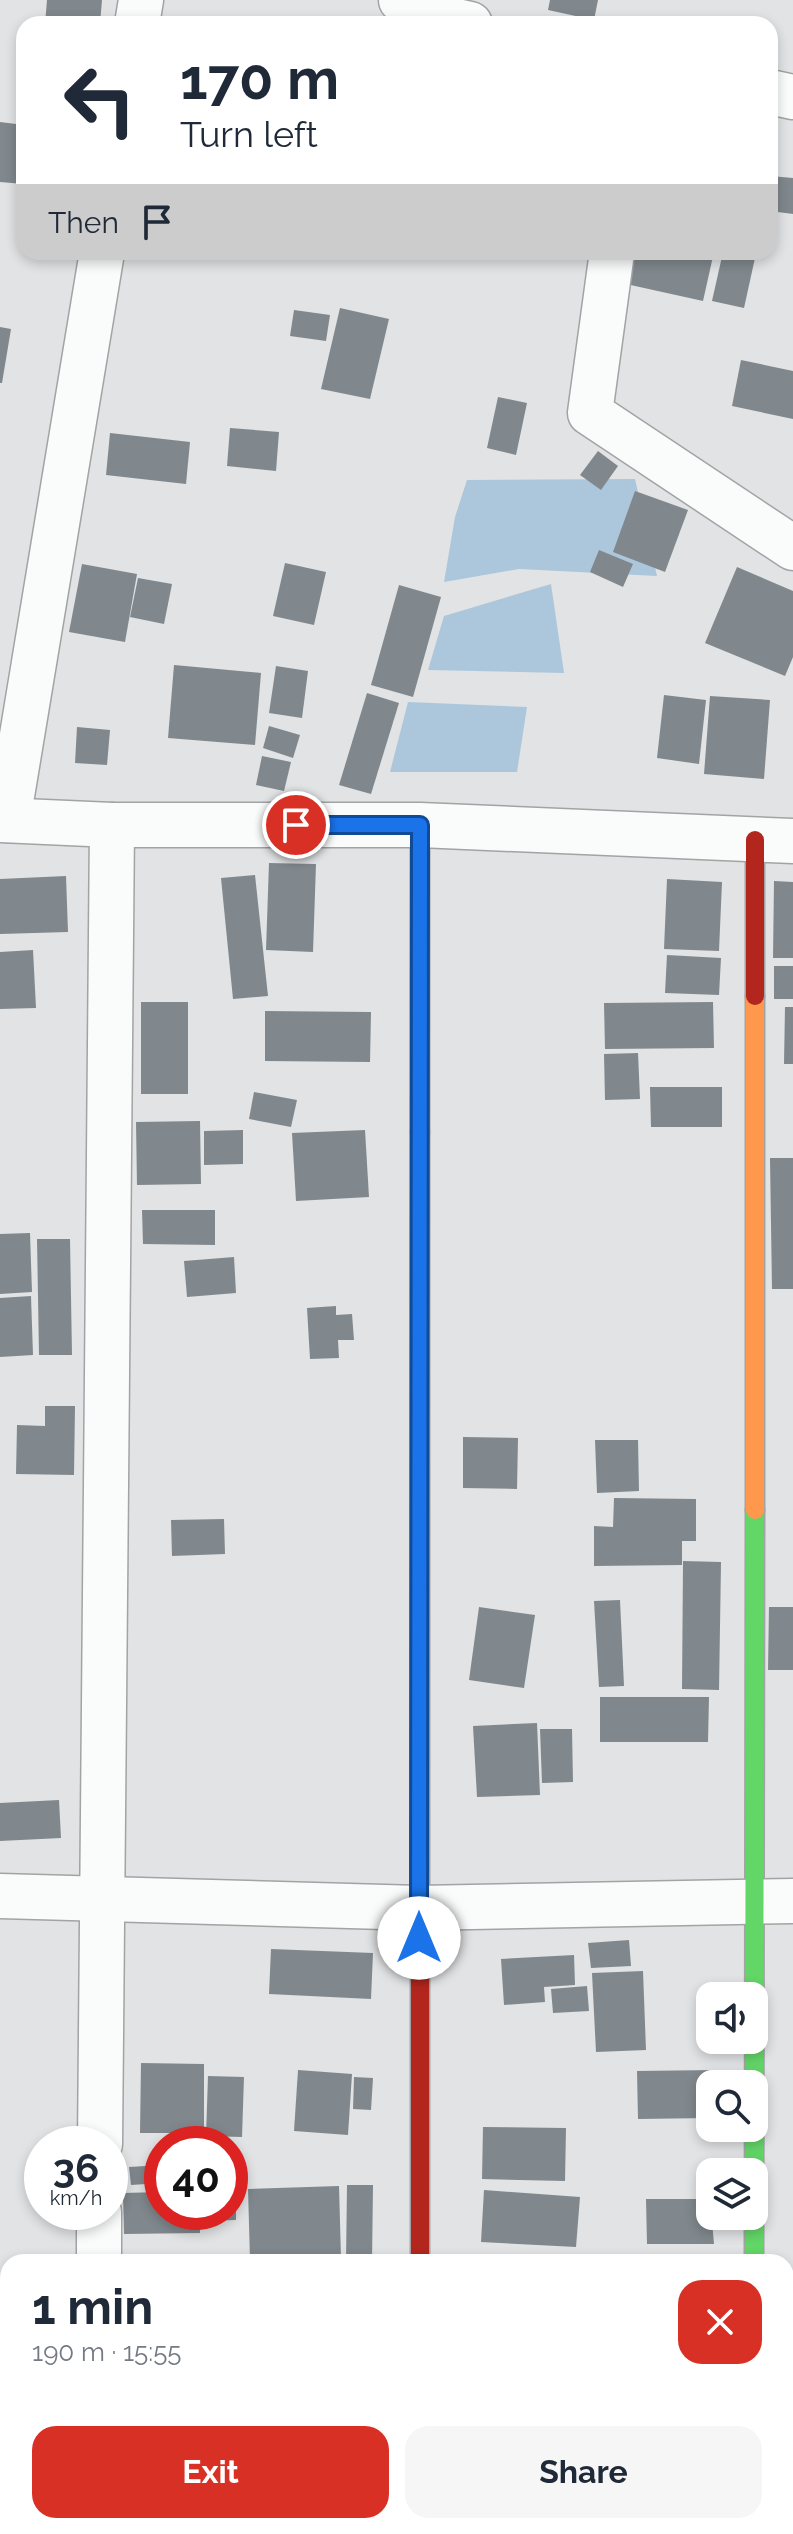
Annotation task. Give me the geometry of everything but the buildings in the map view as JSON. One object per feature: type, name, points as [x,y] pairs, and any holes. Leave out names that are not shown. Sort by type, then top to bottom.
[{"type":"street","points":[[412,2],[436,16]]},
{"type":"street","points":[[101,260],[4,820],[112,825],[420,825],[774,840],[775,1901],[754,2254]]},
{"type":"street","points":[[611,260],[590,413],[793,548]]},
{"type":"street","points":[[100,2126],[112,825]]},
{"type":"street","points":[[420,825],[420,2254]]},
{"type":"street","points":[[0,1896],[419,1908],[775,1901]]},
{"type":"street","points":[[99,2230],[99,2254]]},
{"type":"water","points":[[635,479],[657,576],[519,569],[444,582],[455,517],[467,480]]},
{"type":"water","points":[[551,584],[564,673],[428,670],[444,616]]},
{"type":"water","points":[[408,702],[527,707],[517,772],[390,772]]},
{"type":"traffic: fast","points":[[420,1132],[420,1935]]},
{"type":"traffic: fast","points":[[754,2254],[755,1510]]},
{"type":"traffic: slow","points":[[420,825],[420,1132]]},
{"type":"traffic: slow","points":[[755,996],[755,1510]]},
{"type":"traffic: jam","points":[[755,840],[755,996]]},
{"type":"traffic: jam","points":[[420,1935],[420,2254]]},
{"type":"route","points":[[296,825],[420,825],[419,1938]]}]
